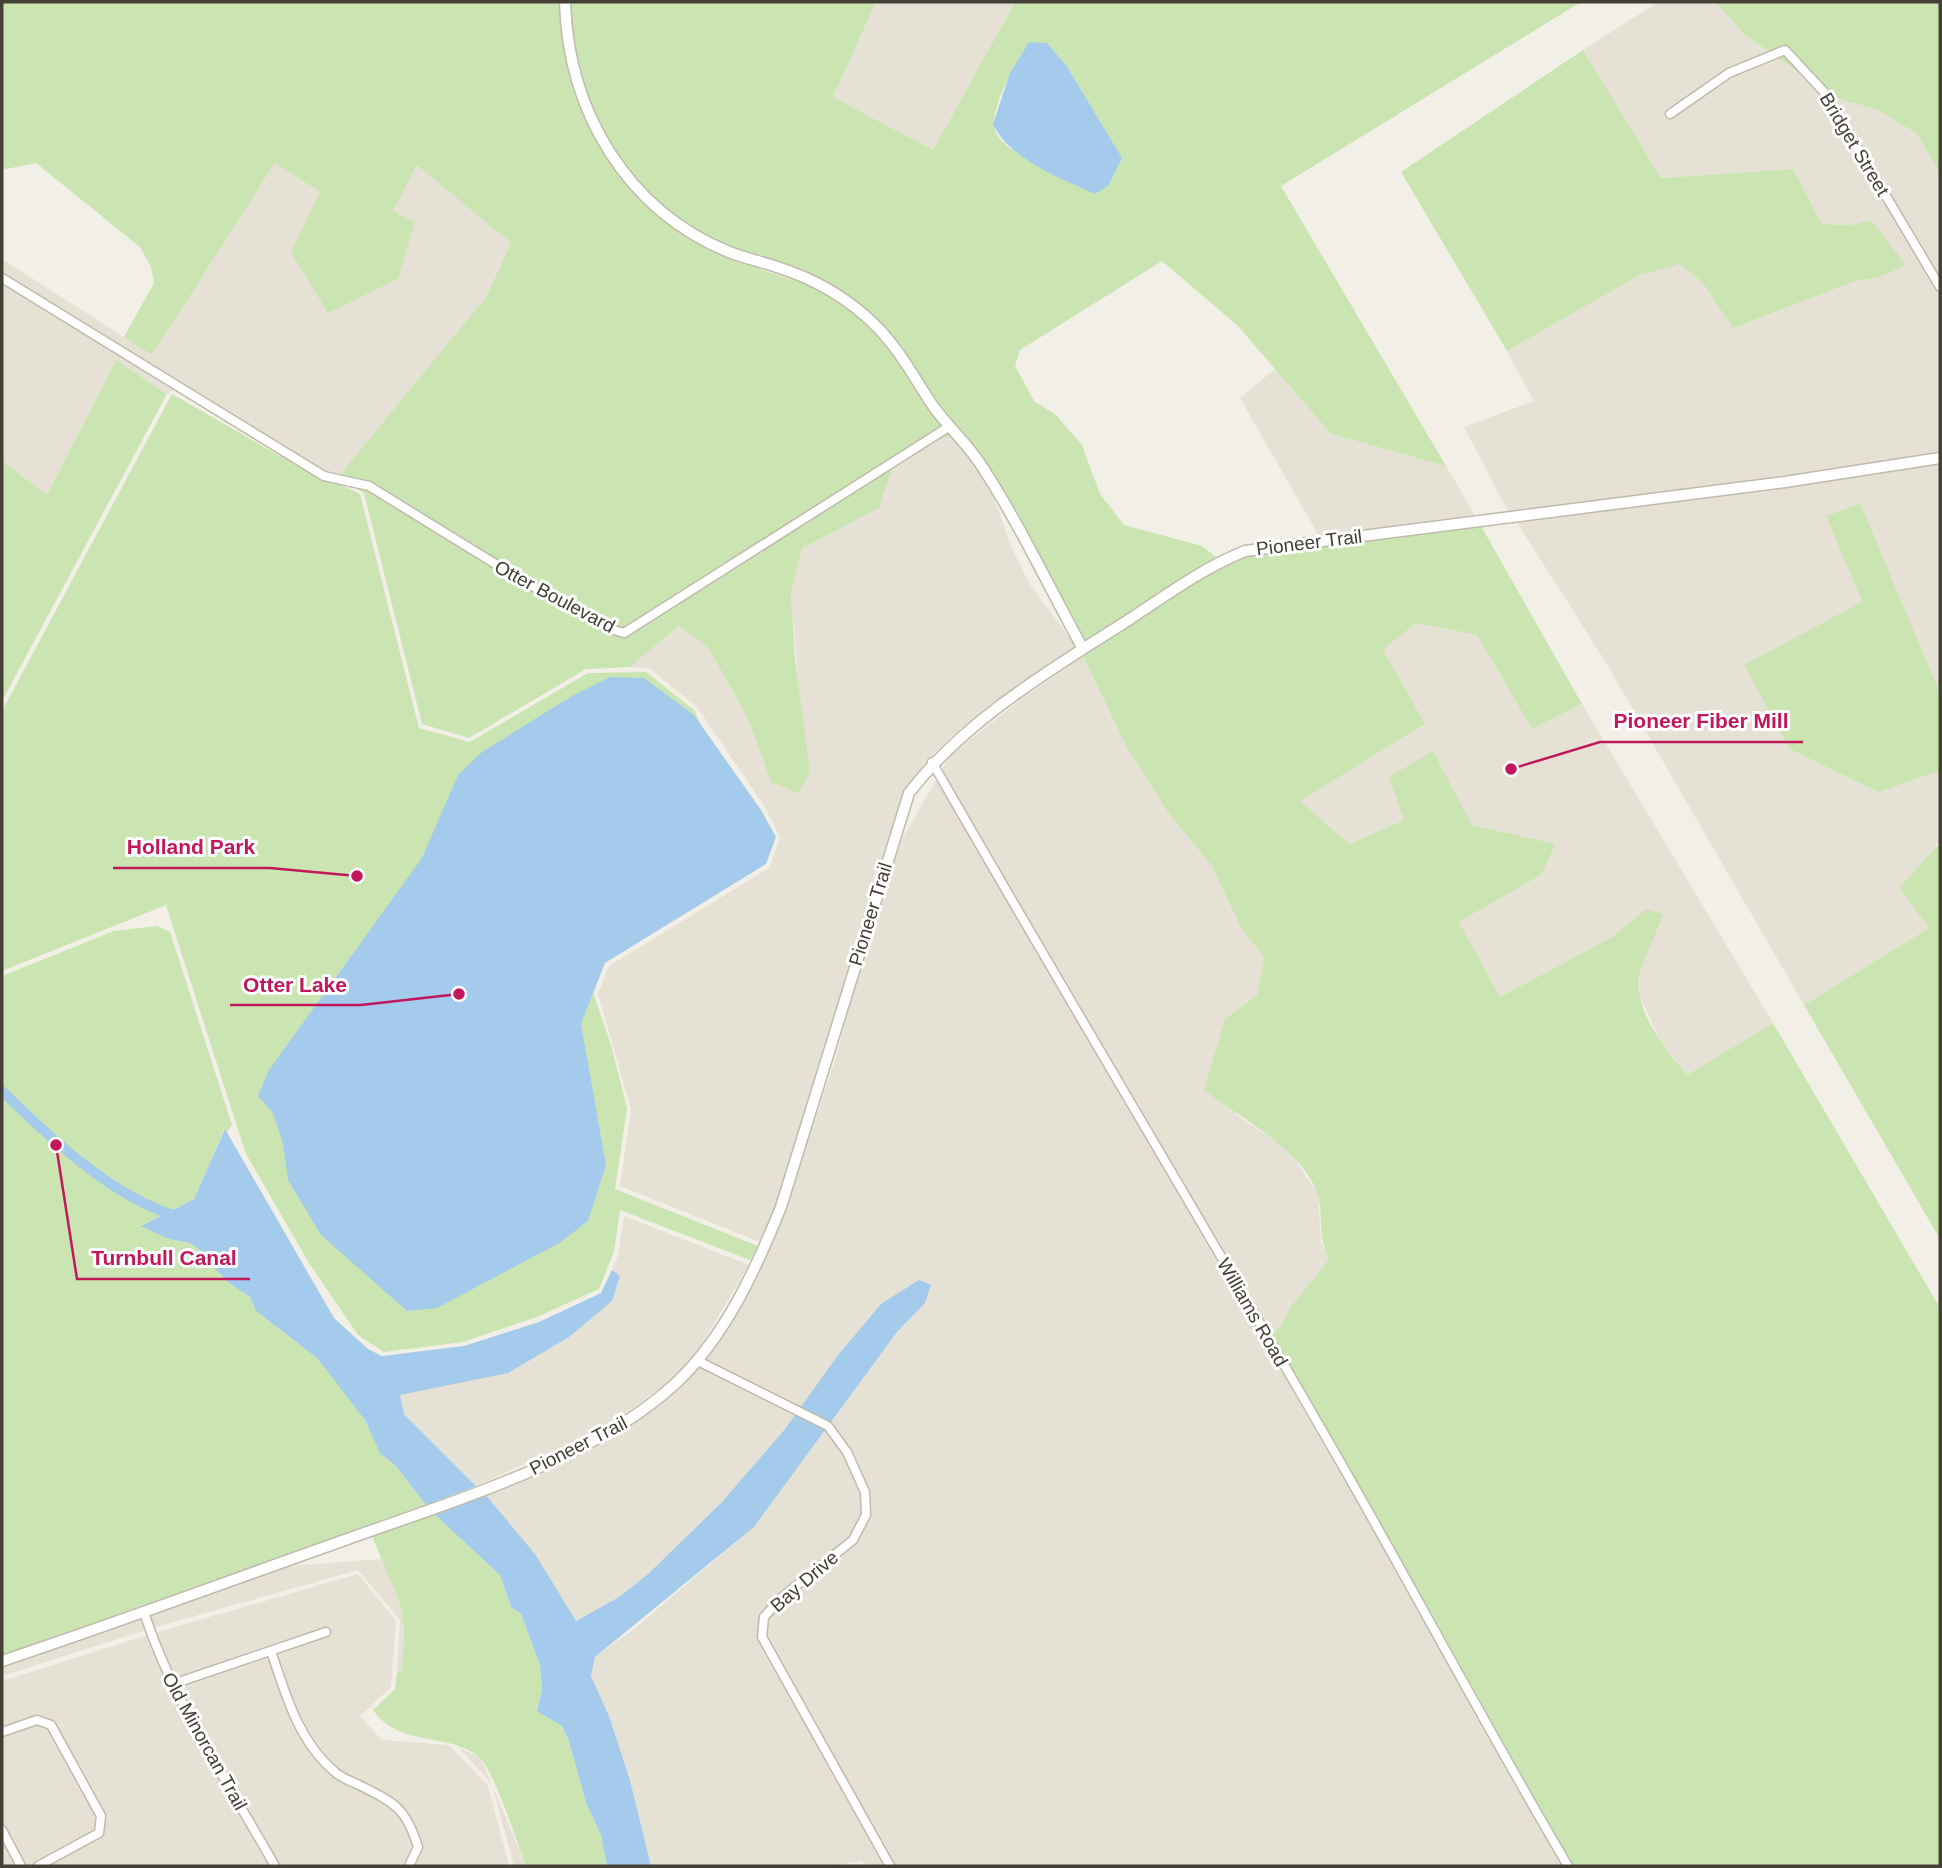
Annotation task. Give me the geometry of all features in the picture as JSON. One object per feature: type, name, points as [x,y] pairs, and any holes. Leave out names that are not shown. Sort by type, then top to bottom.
[{"type":"street","points":[[565,2],[569,54],[576,85],[600,138],[629,181],[674,222],[696,235],[727,252],[805,278],[856,309],[897,348],[950,426],[982,466],[1083,649]]},
{"type":"street","name":"Bridget Street","points":[[1670,114],[1729,74],[1785,50],[1825,93],[1940,287]]},
{"type":"street","name":"Otter Boulevard","points":[[2,278],[324,476],[369,486],[520,579],[607,628],[624,633],[649,620],[950,426]]},
{"type":"street","name":"Pioneer Trail","points":[[2,1661],[484,1489],[608,1433],[647,1407],[698,1361],[744,1287],[780,1207],[909,793],[932,762],[963,734],[1083,649],[1210,565],[1245,551],[1785,482],[1940,458]]},
{"type":"street","name":"Williams Road","points":[[932,762],[1067,998],[1116,1077],[1343,1467],[1470,1699],[1568,1866]]},
{"type":"street","name":"Bay Drive","points":[[698,1361],[828,1426],[847,1452],[865,1492],[866,1515],[852,1540],[781,1598],[764,1617],[762,1637],[890,1866]]},
{"type":"street","name":"Old Minorcan Trail","points":[[144,1612],[156,1651],[173,1684],[275,1866]]},
{"type":"street","points":[[173,1684],[326,1632]]},
{"type":"street","points":[[271,1651],[294,1718],[311,1745],[336,1773],[389,1800],[410,1820],[418,1847],[409,1866]]},
{"type":"street","points":[[2,1732],[37,1720],[51,1725],[101,1816],[99,1833],[38,1866]]},
{"type":"street","points":[[2,1830],[21,1866]]},
{"type":"shaded area","points":[[876,2],[1015,2],[933,150],[833,97]]},
{"type":"shaded area","points":[[1658,2],[1715,2],[1746,36],[1838,99],[1876,109],[1916,133],[1940,173],[1940,452],[1784,477],[1508,511],[1464,427],[1534,401],[1507,351],[1640,275],[1681,263],[1702,282],[1733,328],[1853,282],[1882,276],[1871,220],[1851,225],[1822,224],[1793,169],[1661,178],[1583,50]]},
{"type":"shaded area","points":[[275,163],[320,192],[291,252],[392,211],[418,164],[511,243],[486,297],[337,478],[279,451],[174,390],[167,394],[116,360],[47,495],[2,461],[2,259],[152,355]]},
{"type":"shaded area","points":[[1275,369],[1331,434],[1446,466],[1475,515],[1319,536],[1240,398]]},
{"type":"shaded area","points":[[952,436],[978,469],[993,495],[1011,546],[1029,583],[1076,646],[959,730],[929,758],[905,789],[776,1205],[760,1242],[620,1186],[631,1109],[598,994],[609,966],[769,868],[780,837],[765,807],[697,707],[649,668],[630,667],[679,626],[708,647],[748,719],[771,782],[801,714],[791,592],[802,548],[836,529],[892,468],[935,439]]},
{"type":"shaded area","points":[[1940,463],[1940,693],[1859,503],[1826,516],[1862,602],[1879,792],[1940,771],[1940,843],[1936,844],[1929,928],[1804,1005],[1605,661],[1516,521],[1786,488]]},
{"type":"shaded area","points":[[1416,623],[1477,635],[1532,729],[1582,704],[1773,1023],[1687,1075],[1661,1042],[1639,995],[1640,971],[1662,914],[1646,909],[1612,937],[1500,997],[1459,922],[1541,875],[1556,844],[1472,825],[1433,752],[1404,820],[1348,844],[1299,801],[1424,725],[1383,650]]},
{"type":"shaded area","points":[[1083,656],[1126,746],[1169,814],[1212,866],[1241,928],[1264,957],[1257,995],[1225,1019],[1236,1115],[1288,1149],[1318,1194],[1321,1242],[1329,1259],[1289,1309],[1282,1325],[1567,1866],[867,1866],[861,1861],[832,1866],[651,1866],[630,1780],[609,1716],[591,1676],[595,1657],[634,1629],[754,1527],[897,1332],[925,1303],[919,1280],[882,1303],[838,1355],[785,1429],[722,1502],[648,1574],[619,1597],[575,1621],[535,1554],[486,1495],[611,1438],[641,1419],[702,1365],[744,1298],[774,1241],[835,1061],[858,972],[895,851],[950,756],[1020,700]]},
{"type":"shaded area","points":[[624,1216],[749,1265],[694,1357],[670,1381],[605,1428],[476,1486],[404,1414],[400,1395],[569,1337],[620,1276],[612,1270],[618,1255]]},
{"type":"shaded area","points":[[382,1559],[400,1603],[404,1631],[402,1670],[397,1673],[400,1620],[358,1570],[149,1629],[2,1676],[2,1667],[289,1566]]},
{"type":"shaded area","points":[[358,1574],[396,1621],[391,1687],[360,1716],[382,1740],[449,1745],[488,1786],[509,1866],[2,1866],[2,1681],[151,1634]]},
{"type":"shaded area","points":[[458,1747],[481,1758],[492,1784]]},
{"type":"shaded area","points":[[492,1785],[526,1866],[514,1866]]},
{"type":"green space","points":[[2,2],[560,2],[572,83],[586,120],[605,155],[628,187],[657,214],[690,238],[741,263],[822,292],[854,314],[900,362],[952,436],[935,439],[892,468],[879,508],[802,548],[791,592],[795,658],[810,772],[798,793],[771,782],[748,719],[708,647],[679,626],[630,667],[586,669],[469,738],[422,724],[364,493],[337,478],[486,297],[511,243],[417,165],[393,211],[415,222],[398,279],[328,313],[291,252],[320,192],[275,163],[152,355],[124,337],[154,283],[151,267],[140,247],[36,163],[2,170]]},
{"type":"green space","points":[[570,2],[876,2],[833,97],[933,150],[1015,2],[1581,2],[1281,186],[1446,466],[1331,434],[1238,326],[1162,261],[1020,350],[1015,366],[1034,401],[1056,415],[1082,445],[1100,494],[1124,525],[1202,546],[1216,557],[1085,641],[987,464],[938,403],[901,345],[859,305],[818,278],[729,247],[676,217],[633,178],[592,113],[574,53]],"holes":[[[1029,42],[1068,68],[1121,157],[1055,156],[1019,152],[1010,148],[995,131],[994,121],[999,100]]]},
{"type":"green space","points":[[1715,2],[1940,2],[1940,173],[1916,133],[1876,109],[1838,99],[1746,36]]},
{"type":"green space","points":[[1583,50],[1661,178],[1793,169],[1822,224],[1851,225],[1871,220],[1906,265],[1882,276],[1853,282],[1733,328],[1702,282],[1680,264],[1640,275],[1507,351],[1401,172]]},
{"type":"green space","points":[[116,360],[167,394],[2,701],[2,461],[47,495]]},
{"type":"green space","points":[[172,394],[278,455],[360,494],[419,728],[470,742],[588,673],[646,672],[694,710],[758,847],[581,957],[611,1045],[627,1108],[615,1189],[758,1246],[750,1260],[620,1210],[614,1252],[599,1289],[537,1317],[463,1342],[384,1352],[358,1335],[309,1263],[246,1154],[166,905],[2,971],[2,711]]},
{"type":"green space","points":[[1860,503],[1940,693],[1940,771],[1879,792],[1790,749],[1744,665],[1862,602],[1826,516]]},
{"type":"green space","points":[[1481,526],[1582,704],[1532,729],[1477,635],[1416,623],[1383,650],[1425,724],[1300,801],[1349,844],[1404,820],[1389,777],[1433,751],[1472,825],[1556,844],[1541,875],[1459,922],[1500,997],[1612,937],[1646,909],[1663,914],[1641,969],[1640,997],[1651,1026],[1687,1075],[1773,1023],[1940,1308],[1940,1866],[1567,1866],[1267,1339],[1282,1325],[1289,1309],[1329,1259],[1323,1242],[1318,1196],[1300,1165],[1270,1137],[1204,1090],[1225,1019],[1257,995],[1264,957],[1241,928],[1212,866],[1169,814],[1126,746],[1083,656],[1213,570],[1246,556]]},
{"type":"green space","points":[[1940,843],[1940,1239],[1804,1005],[1929,928],[1899,888]]},
{"type":"green space","points":[[157,926],[170,932],[232,1125],[227,1132],[224,1130],[194,1199],[142,1225],[169,1239],[190,1243],[201,1251],[229,1283],[250,1297],[256,1311],[317,1358],[359,1410],[387,1459],[396,1466],[426,1505],[2,1655],[2,976],[114,931]]},
{"type":"green space","points":[[434,1514],[500,1575],[511,1607],[521,1614],[540,1665],[542,1690],[537,1710],[562,1726],[569,1741],[586,1803],[601,1835],[607,1866],[526,1866],[498,1791],[479,1757],[452,1744],[396,1730],[373,1710],[395,1689],[397,1673],[402,1670],[404,1631],[400,1603],[372,1536]]},
{"type":"water","points":[[1029,42],[1047,43],[1068,68],[1122,158],[1108,186],[1095,194],[1023,157],[1001,136],[993,124],[1010,73]]},
{"type":"water","points":[[610,677],[644,678],[694,715],[761,810],[776,837],[766,864],[605,963],[581,1024],[606,1165],[588,1221],[561,1242],[437,1308],[407,1311],[321,1235],[288,1180],[283,1143],[273,1113],[258,1096],[269,1070],[422,858],[458,775],[482,752],[572,696]]},
{"type":"water","points":[[225,1129],[334,1318],[368,1349],[382,1356],[464,1346],[539,1322],[601,1293],[612,1270],[620,1276],[612,1301],[569,1337],[508,1373],[400,1395],[404,1414],[476,1486],[426,1505],[396,1466],[380,1453],[365,1420],[317,1358],[256,1311],[250,1297],[229,1283],[201,1251],[190,1243],[169,1239],[141,1226],[194,1199]]},
{"type":"water","points":[[919,1280],[931,1285],[925,1303],[897,1332],[754,1527],[595,1657],[591,1676],[609,1716],[630,1780],[651,1866],[607,1866],[601,1835],[586,1803],[569,1741],[562,1726],[537,1711],[542,1690],[540,1665],[521,1614],[511,1607],[500,1575],[434,1514],[486,1495],[535,1554],[576,1621],[619,1597],[648,1574],[722,1502],[785,1429],[838,1355],[882,1303]]},
{"type":"waterway","points":[[2,1091],[61,1146],[106,1181],[153,1207],[177,1216]]},
{"type":"place","name":"Pioneer Fiber Mill","points":[[1511,769]]},
{"type":"place","name":"Holland Park","points":[[357,876]]},
{"type":"place","name":"Otter Lake","points":[[459,994]]},
{"type":"place","name":"Turnbull Canal","points":[[56,1145]]}]
